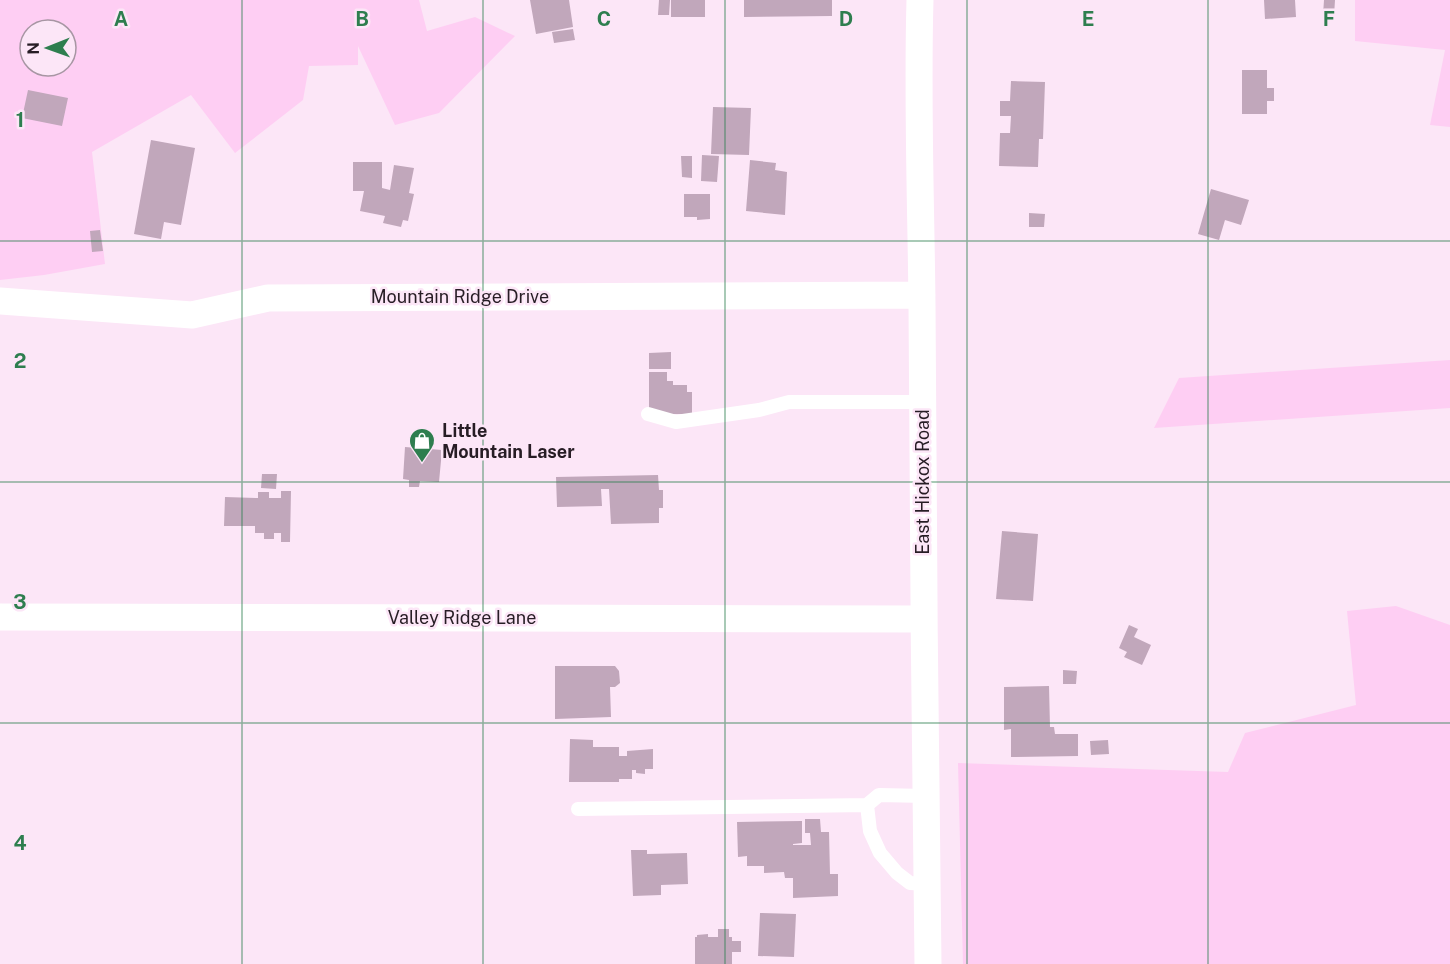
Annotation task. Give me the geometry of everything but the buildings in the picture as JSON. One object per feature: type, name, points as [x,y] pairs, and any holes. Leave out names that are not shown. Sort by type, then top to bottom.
[{"type":"street","name":"East Hickox Road","points":[[920,0],[917,81],[922,295],[923,619],[928,964]]},
{"type":"street","name":"Mountain Ridge Drive","points":[[0,301],[192,315],[268,298],[922,295]]},
{"type":"street","name":"Valley Ridge Lane","points":[[0,617],[923,619]]},
{"type":"lane","points":[[648,414],[676,422],[759,410],[789,402],[833,400],[923,402]]},
{"type":"lane","points":[[578,809],[867,805],[879,795],[926,796]]},
{"type":"lane","points":[[867,805],[870,831],[880,853],[897,873],[910,883],[927,884]]},
{"type":"shaded area","points":[[0,0],[419,0],[427,31],[475,17],[515,36],[439,113],[395,125],[358,46],[358,65],[309,66],[303,100],[235,153],[191,95],[92,152],[105,264],[0,280]]},
{"type":"shaded area","points":[[1355,0],[1450,0],[1450,127],[1430,125],[1445,50],[1355,41]]},
{"type":"shaded area","points":[[1450,360],[1450,408],[1154,428],[1179,378]]},
{"type":"shaded area","points":[[1396,606],[1450,625],[1450,964],[963,964],[958,763],[1228,772],[1245,733],[1356,705],[1347,611]]},
{"type":"place","name":"Little Mountain Laser","points":[[422,464]]}]
